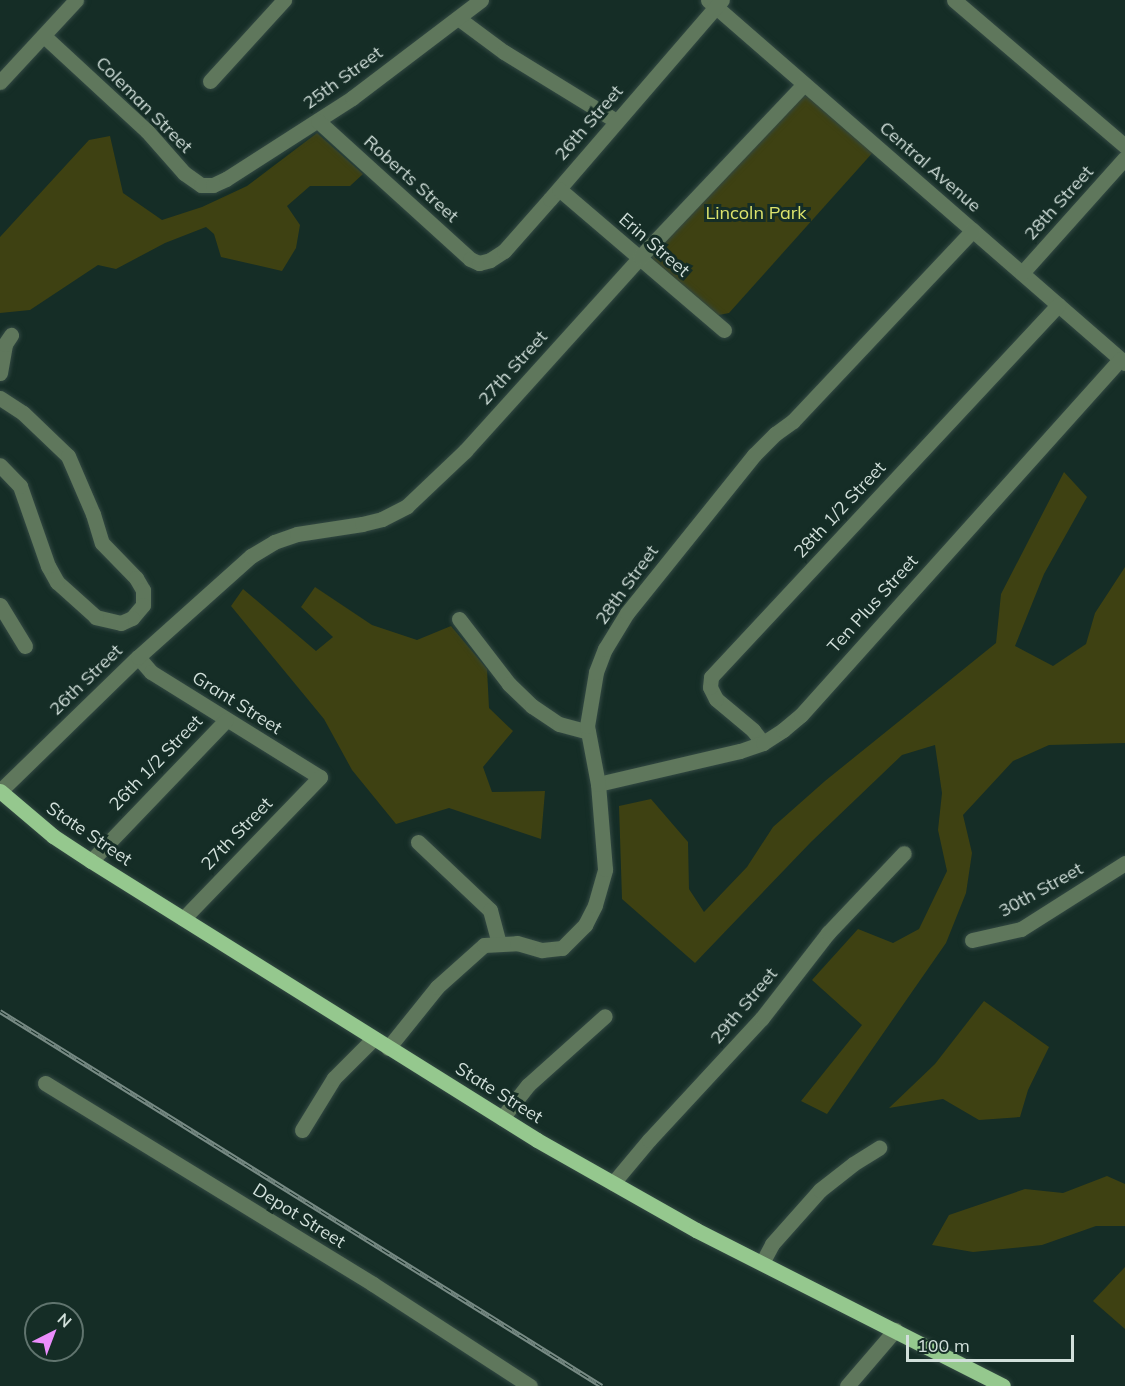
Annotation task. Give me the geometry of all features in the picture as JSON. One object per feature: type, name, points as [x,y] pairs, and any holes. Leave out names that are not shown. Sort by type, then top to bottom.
[{"type":"main road","name":"State Street","points":[[0,791],[53,836],[90,861],[502,1118],[613,1183],[762,1263],[1004,1386]]},
{"type":"street","points":[[0,82],[76,0]]},
{"type":"street","points":[[210,81],[284,0]]},
{"type":"street","name":"25th Street","points":[[222,181],[318,121],[481,0]]},
{"type":"street","points":[[954,0],[1125,146]]},
{"type":"street","name":"Central Avenue","points":[[716,2],[804,84],[1122,361]]},
{"type":"street","name":"26th Street","points":[[479,263],[490,260],[504,251],[716,2]]},
{"type":"street","points":[[458,18],[504,52],[616,121]]},
{"type":"street","name":"Coleman Street","points":[[44,36],[147,131],[184,173],[201,185],[222,181]]},
{"type":"street","name":"27th Street","points":[[200,599],[251,556],[274,542],[297,534],[382,519],[407,506],[465,451],[640,257],[804,84]]},
{"type":"street","name":"Roberts Street","points":[[318,121],[470,259],[479,263]]},
{"type":"street","name":"28th Street","points":[[1022,273],[1125,158]]},
{"type":"street","name":"Erin Street","points":[[559,189],[723,330]]},
{"type":"street","name":"28th Street","points":[[388,1048],[407,1021],[459,966],[484,945],[517,943],[542,950],[562,948],[585,925],[595,905],[605,868],[598,784],[588,732],[596,672],[605,649],[627,613],[754,455],[775,434],[793,422],[973,231]]},
{"type":"street","name":"28th 1/2 Street","points":[[763,743],[753,730],[716,699],[710,687],[711,677],[1058,305]]},
{"type":"street","points":[[0,373],[5,344],[11,335]]},
{"type":"street","name":"Ten Plus Street","points":[[598,784],[740,752],[763,743],[801,715],[1122,361]]},
{"type":"street","points":[[0,398],[23,413],[68,456],[93,514],[102,543],[136,578],[143,590],[142,605],[132,618],[121,623],[96,617],[57,582],[48,566],[20,486],[0,465]]},
{"type":"street","name":"26th Street","points":[[0,791],[200,599]]},
{"type":"street","points":[[0,605],[26,646]]},
{"type":"street","points":[[459,619],[509,684],[532,706],[559,724],[588,732]]},
{"type":"street","name":"Grant Street","points":[[138,657],[152,672],[320,777]]},
{"type":"street","name":"26th 1/2 Street","points":[[90,861],[226,720]]},
{"type":"street","name":"27th Street","points":[[183,919],[320,777]]},
{"type":"street","points":[[418,842],[490,910],[499,943]]},
{"type":"street","name":"29th Street","points":[[613,1183],[649,1140],[762,1018],[828,933],[904,853]]},
{"type":"street","name":"30th Street","points":[[972,940],[1021,929],[1125,863]]},
{"type":"street","points":[[502,1118],[528,1085],[605,1016]]},
{"type":"street","points":[[302,1130],[334,1078],[373,1039]]},
{"type":"street","name":"Depot Street","points":[[45,1083],[373,1284],[530,1386]]},
{"type":"street","points":[[762,1263],[772,1244],[820,1190],[853,1164],[879,1148]]},
{"type":"street","points":[[847,1386],[895,1330]]},
{"type":"green space","name":"Lincoln Park","points":[[810,93],[875,150],[729,313],[714,316],[653,264],[652,255],[799,95]]},
{"type":"green space","points":[[317,133],[363,174],[350,186],[310,186],[287,206],[300,225],[296,248],[282,271],[221,257],[214,234],[206,227],[165,243],[116,269],[98,265],[30,310],[0,313],[0,237],[89,140],[110,136],[123,193],[162,220],[202,207],[247,186]]},
{"type":"green space","points":[[1064,472],[1087,497],[1044,574],[1015,646],[1053,666],[1086,644],[1095,613],[1125,567],[1125,743],[1049,745],[1013,761],[963,815],[972,853],[966,893],[946,943],[827,1114],[801,1101],[862,1025],[812,980],[858,929],[893,943],[919,929],[947,871],[938,830],[942,793],[935,745],[902,755],[811,842],[695,963],[622,899],[619,806],[651,799],[688,842],[689,889],[704,912],[747,867],[773,827],[825,781],[996,643],[1001,594]]},
{"type":"green space","points":[[315,587],[372,625],[417,640],[451,626],[487,669],[489,708],[513,731],[483,767],[492,792],[545,791],[541,839],[449,808],[396,824],[352,770],[324,719],[231,606],[243,589],[316,651],[333,637],[301,607]]},
{"type":"green space","points":[[984,1001],[1049,1047],[1028,1090],[1020,1117],[979,1120],[943,1099],[889,1108],[935,1064]]},
{"type":"green space","points":[[1107,1176],[1125,1184],[1125,1226],[1096,1226],[1042,1245],[973,1252],[932,1245],[949,1215],[1025,1189],[1063,1193]]},
{"type":"green space","points":[[1125,1267],[1125,1329],[1093,1301]]},
{"type":"railway","points":[[0,1011],[602,1386]]}]
